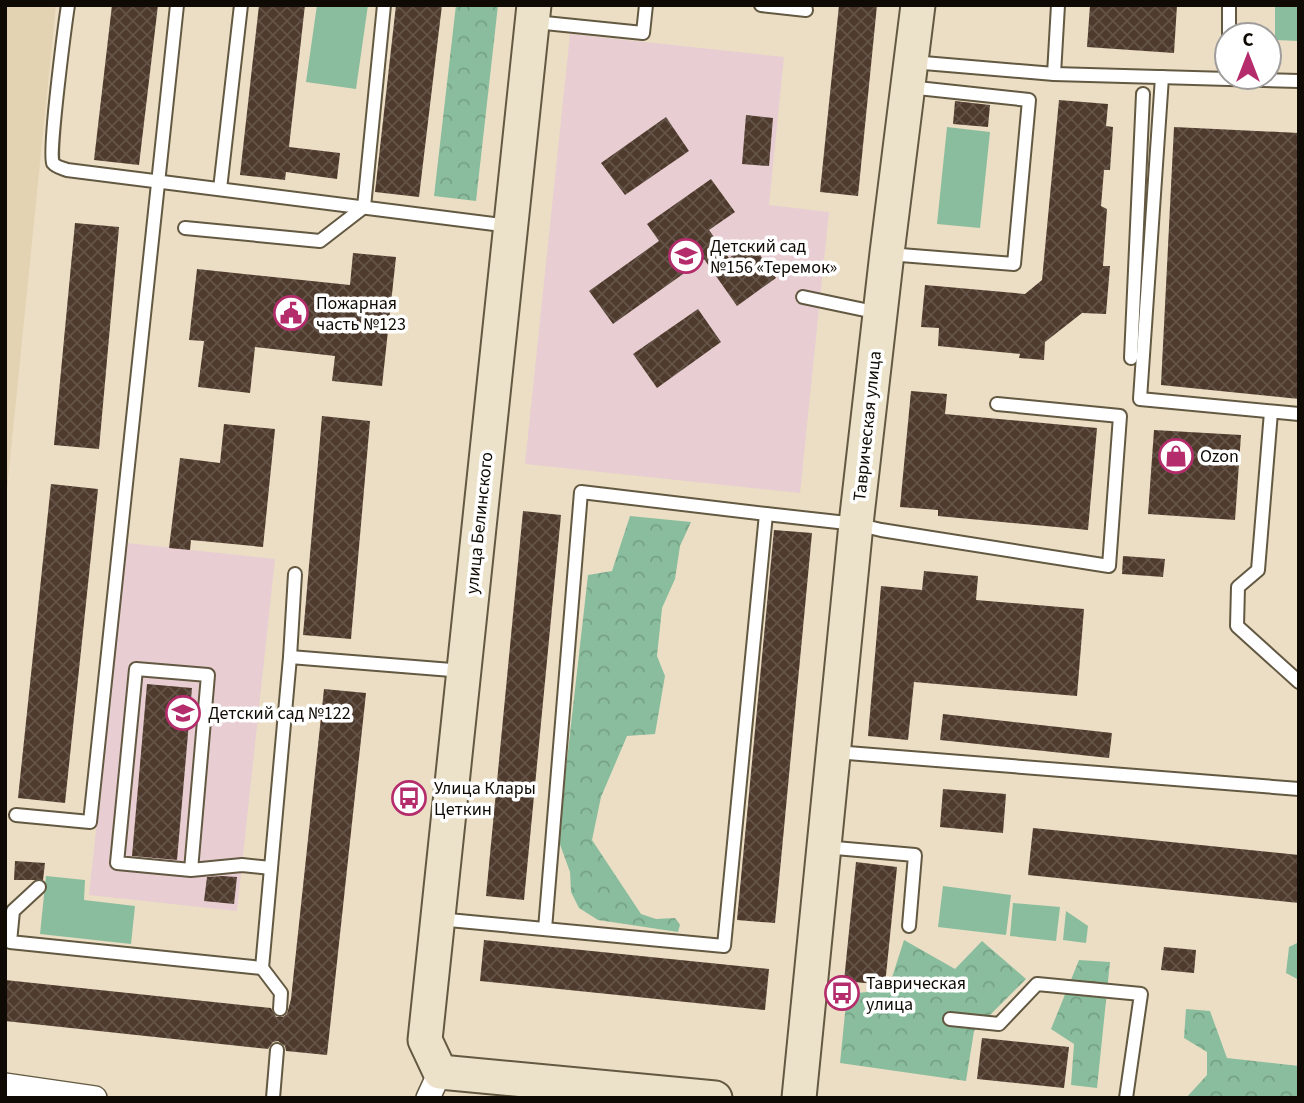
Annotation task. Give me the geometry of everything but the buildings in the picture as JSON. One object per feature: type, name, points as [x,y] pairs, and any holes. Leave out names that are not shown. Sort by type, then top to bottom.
[{"type":"street","name":"Таврическая улица","points":[[799,1098],[856,524],[918,5]]},
{"type":"street","name":"улица Белинского","points":[[434,1085],[425,1040],[533,13]]},
{"type":"street","points":[[5,1085],[94,1098]]},
{"type":"street","points":[[434,1085],[715,1098]]},
{"type":"lane","points":[[68,5],[52,160],[55,165],[67,170],[510,226]]},
{"type":"lane","points":[[16,815],[90,822],[177,5]]},
{"type":"lane","points":[[220,189],[241,5]]},
{"type":"lane","points":[[185,228],[320,241],[364,207],[384,5]]},
{"type":"lane","points":[[533,13],[643,33],[646,5]]},
{"type":"lane","points":[[761,5],[806,10]]},
{"type":"lane","points":[[1054,74],[1058,5]]},
{"type":"lane","points":[[909,74],[1213,78]]},
{"type":"lane","points":[[887,253],[1014,264],[1029,100],[909,74]]},
{"type":"lane","points":[[1162,77],[1140,399],[1299,414]]},
{"type":"lane","points":[[1131,358],[1143,94]]},
{"type":"lane","points":[[803,297],[880,313]]},
{"type":"lane","points":[[545,929],[581,492],[856,524],[1109,566],[1120,416],[998,404]]},
{"type":"lane","points":[[1271,412],[1258,570],[1238,587],[1237,626],[1299,682]]},
{"type":"lane","points":[[437,919],[724,946],[766,514]]},
{"type":"lane","points":[[280,1009],[281,993],[262,968],[295,573]]},
{"type":"lane","points":[[290,657],[464,671]]},
{"type":"lane","points":[[191,870],[208,675],[136,669],[117,863],[191,870],[242,865],[271,868]]},
{"type":"lane","points":[[834,752],[1299,789]]},
{"type":"lane","points":[[824,847],[915,855],[909,926]]},
{"type":"lane","points":[[39,887],[13,911],[10,942],[262,968]]},
{"type":"lane","points":[[950,1019],[999,1024],[1037,984],[1141,994],[1126,1098]]},
{"type":"lane","points":[[273,1098],[277,1050]]},
{"type":"shaded area","points":[[5,5],[56,5],[5,509]]},
{"type":"shaded area","name":"Детский сад №156 «Теремок»","points":[[570,34],[784,57],[769,205],[829,212],[800,493],[525,464]]},
{"type":"shaded area","name":"Детский сад №122","points":[[127,543],[275,559],[237,911],[89,895]]},
{"type":"green space","points":[[317,5],[368,5],[356,89],[306,82]]},
{"type":"green space","points":[[456,5],[498,5],[476,201],[434,196]]},
{"type":"green space","points":[[1299,5],[1299,41],[1283,40],[1283,21],[1275,21],[1275,6]]},
{"type":"green space","points":[[947,127],[990,132],[980,228],[937,224]]},
{"type":"green space","points":[[630,516],[691,522],[680,546],[675,579],[662,608],[657,656],[665,676],[655,734],[627,736],[601,797],[592,840],[641,914],[656,919],[675,918],[680,925],[678,932],[598,920],[579,908],[571,892],[570,872],[558,839],[588,575],[612,571]]},
{"type":"green space","points":[[46,876],[85,880],[84,900],[135,906],[131,944],[40,934]]},
{"type":"green space","points":[[943,886],[1011,895],[1006,935],[938,927]]},
{"type":"green space","points":[[1013,903],[1060,907],[1056,941],[1010,936]]},
{"type":"green space","points":[[1066,911],[1088,926],[1086,943],[1063,940]]},
{"type":"green space","points":[[904,940],[955,969],[982,941],[1026,979],[974,1031],[966,1081],[840,1063],[847,994],[888,990]]},
{"type":"green space","points":[[1299,942],[1299,980],[1286,973],[1289,947]]},
{"type":"green space","points":[[1079,960],[1110,962],[1097,1088],[1071,1085],[1074,1044],[1051,1029]]},
{"type":"green space","points":[[1186,1009],[1210,1011],[1227,1058],[1299,1066],[1299,1098],[1186,1098],[1207,1075],[1207,1052],[1184,1038]]},
{"type":"place","name":"Детский сад №156 «Теремок»","points":[[686,256]]},
{"type":"place","name":"Пожарная часть №123","points":[[291,313]]},
{"type":"place","name":"Ozon","points":[[1176,456]]},
{"type":"place","name":"Детский сад №122","points":[[183,713]]},
{"type":"place","name":"Улица Клары Цеткин","points":[[409,798]]},
{"type":"place","name":"Таврическая улица","points":[[842,993]]}]
